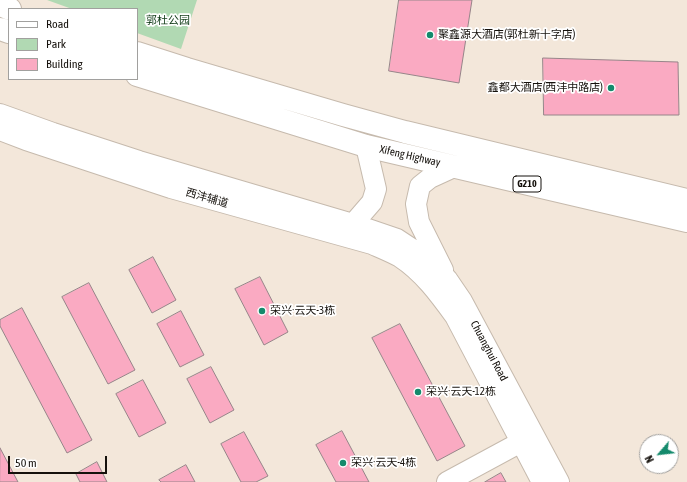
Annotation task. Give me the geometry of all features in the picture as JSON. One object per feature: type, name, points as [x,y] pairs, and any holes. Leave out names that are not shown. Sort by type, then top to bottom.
[{"type":"highway","name":"Xifeng Highway","points":[[138,53],[202,74],[404,132],[687,200]]},
{"type":"highway","name":"Xifeng Highway","points":[[138,75],[366,146],[687,221]]},
{"type":"street","name":"西沣辅道","points":[[0,114],[139,161],[353,224],[397,239]]},
{"type":"street","name":"西沣辅道","points":[[0,130],[40,145],[171,188],[372,244],[399,257],[414,267]]},
{"type":"street","points":[[353,224],[372,202],[376,189],[366,146]]},
{"type":"street","points":[[447,278],[420,222],[416,204],[420,186],[430,178],[454,167]]},
{"type":"street","name":"Chuanghui Road","points":[[397,239],[432,262],[447,278],[462,301],[559,482]]},
{"type":"street","name":"Chuanghui Road","points":[[414,267],[437,291],[455,316],[542,482]]},
{"type":"street","points":[[447,482],[521,442]]},
{"type":"green space","name":"郭杜公园","points":[[47,0],[197,0],[181,49],[138,33],[138,8],[69,8]]},
{"type":"building","name":"聚鑫源大酒店(郭杜新十字店)","points":[[399,0],[472,0],[459,83],[389,71]]},
{"type":"building","name":"鑫都大酒店(西沣中路店)","points":[[543,58],[678,62],[679,115],[544,115]]},
{"type":"building","points":[[153,257],[176,300],[152,313],[129,270]]},
{"type":"building","name":"荣兴·云天-3栋","points":[[260,277],[288,332],[264,345],[235,289]]},
{"type":"building","points":[[89,283],[135,370],[108,384],[62,297]]},
{"type":"building","points":[[22,308],[92,440],[67,453],[0,326],[0,320]]},
{"type":"building","points":[[181,311],[204,355],[180,367],[157,324]]},
{"type":"building","name":"荣兴·云天-12栋","points":[[400,324],[465,446],[437,461],[372,338]]},
{"type":"building","points":[[211,367],[234,410],[210,423],[187,379]]},
{"type":"building","points":[[143,380],[166,423],[139,437],[116,394]]},
{"type":"building","name":"荣兴·云天-4栋","points":[[342,431],[369,482],[336,482],[316,445]]},
{"type":"building","points":[[244,432],[268,476],[256,482],[241,482],[221,444]]},
{"type":"building","points":[[0,448],[18,482],[0,482]]},
{"type":"building","points":[[97,462],[107,482],[80,482],[76,474]]},
{"type":"building","points":[[186,465],[195,482],[161,482],[159,480]]},
{"type":"building","points":[[501,473],[506,482],[485,482]]},
{"type":"place","name":"聚鑫源大酒店(郭杜新十字店)","points":[[430,35]]},
{"type":"place","name":"鑫都大酒店(西沣中路店)","points":[[611,88]]},
{"type":"place","name":"荣兴·云天-3栋","points":[[262,311]]},
{"type":"place","name":"荣兴·云天-12栋","points":[[418,392]]},
{"type":"place","name":"荣兴·云天-4栋","points":[[343,463]]}]
